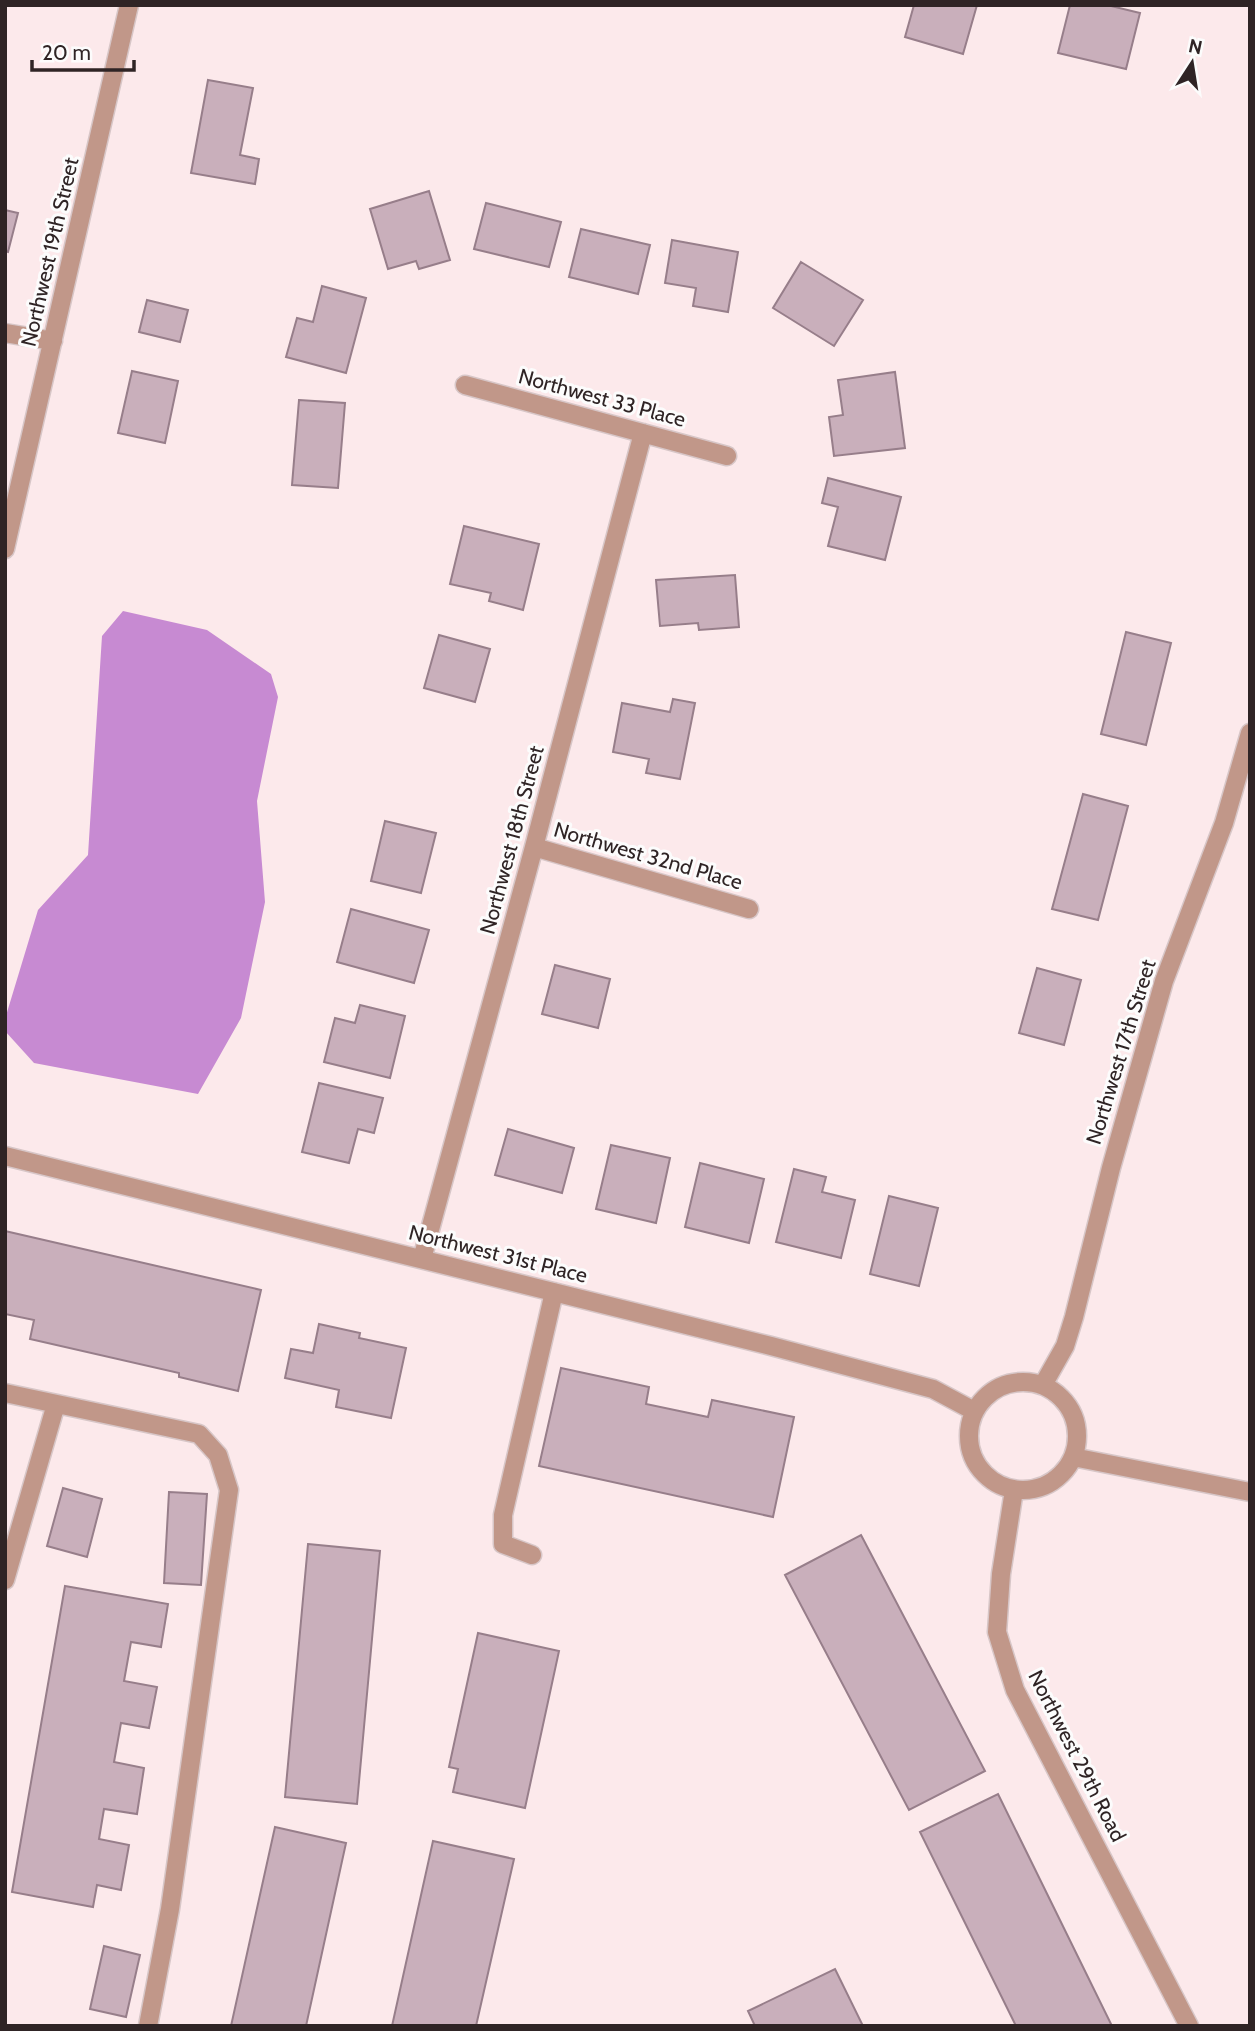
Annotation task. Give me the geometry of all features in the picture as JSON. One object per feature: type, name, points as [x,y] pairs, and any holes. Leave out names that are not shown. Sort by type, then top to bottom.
[{"type":"street","name":"Northwest 19th Street","points":[[5,549],[129,5]]},
{"type":"street","points":[[5,332],[54,341]]},
{"type":"street","name":"Northwest 33 Place","points":[[465,385],[727,456]]},
{"type":"street","name":"Northwest 18th Street","points":[[422,1259],[643,433]]},
{"type":"street","name":"Northwest 17th Street","points":[[1043,1385],[1065,1346],[1111,1168],[1164,981],[1224,823],[1250,733]]},
{"type":"street","name":"Northwest 32nd Place","points":[[534,847],[749,909]]},
{"type":"street","name":"Northwest 31st Place","points":[[5,1156],[933,1389],[974,1411]]},
{"type":"street","points":[[533,1555],[503,1544],[503,1515],[554,1292]]},
{"type":"street","points":[[1024,1382],[1043,1385],[1061,1397],[1069,1407],[1076,1426],[1076,1447],[1073,1457],[1060,1476],[1041,1487],[1014,1490],[990,1479],[976,1463],[971,1450],[969,1430],[974,1411],[984,1398],[999,1387],[1024,1382]]},
{"type":"street","points":[[5,1393],[199,1434],[218,1455],[229,1490],[170,1909],[148,2026]]},
{"type":"street","points":[[5,1580],[56,1404]]},
{"type":"street","points":[[1073,1457],[1250,1492]]},
{"type":"street","name":"Northwest 29th Road","points":[[1014,1490],[1000,1574],[997,1632],[1015,1690],[1189,2026]]},
{"type":"shaded area","points":[[123,611],[207,630],[271,674],[278,697],[257,801],[265,902],[241,1018],[198,1094],[34,1063],[5,1031],[5,1019],[38,910],[88,855],[102,636]]},
{"type":"building","points":[[914,5],[977,5],[963,54],[905,37]]},
{"type":"building","points":[[1070,5],[1107,5],[1140,13],[1126,69],[1058,53]]},
{"type":"building","points":[[208,80],[253,88],[240,155],[259,159],[255,184],[191,173]]},
{"type":"building","points":[[429,191],[450,260],[419,269],[416,261],[388,269],[370,209]]},
{"type":"building","points":[[486,203],[561,222],[549,267],[474,249]]},
{"type":"building","points":[[5,210],[18,213],[8,252],[5,251]]},
{"type":"building","points":[[581,229],[650,245],[638,294],[569,277]]},
{"type":"building","points":[[672,240],[738,252],[728,312],[693,306],[696,288],[665,283]]},
{"type":"building","points":[[801,262],[863,300],[834,346],[773,308]]},
{"type":"building","points":[[322,286],[366,298],[346,373],[286,357],[297,318],[313,322]]},
{"type":"building","points":[[147,300],[188,310],[180,342],[139,332]]},
{"type":"building","points":[[132,371],[178,381],[165,443],[118,433]]},
{"type":"building","points":[[895,372],[905,448],[834,456],[829,417],[843,415],[838,380]]},
{"type":"building","points":[[299,400],[345,403],[338,488],[292,485]]},
{"type":"building","points":[[828,478],[901,497],[885,560],[828,546],[838,507],[822,503]]},
{"type":"building","points":[[464,526],[539,544],[523,610],[489,601],[491,593],[450,584]]},
{"type":"building","points":[[735,575],[739,627],[699,630],[698,623],[660,626],[656,580]]},
{"type":"building","points":[[1126,632],[1171,643],[1146,745],[1101,734]]},
{"type":"building","points":[[439,635],[490,649],[475,702],[424,688]]},
{"type":"building","points":[[673,699],[695,703],[680,779],[646,773],[649,759],[613,752],[622,703],[670,712]]},
{"type":"building","points":[[1083,794],[1128,806],[1098,920],[1052,909]]},
{"type":"building","points":[[385,821],[436,833],[421,893],[371,881]]},
{"type":"building","points":[[351,909],[429,930],[414,983],[337,962]]},
{"type":"building","points":[[555,965],[610,979],[598,1028],[542,1014]]},
{"type":"building","points":[[1037,968],[1081,980],[1064,1045],[1019,1033]]},
{"type":"building","points":[[360,1005],[405,1016],[390,1078],[324,1062],[335,1018],[355,1023]]},
{"type":"building","points":[[319,1083],[383,1098],[374,1133],[358,1129],[349,1163],[302,1152]]},
{"type":"building","points":[[508,1129],[574,1148],[562,1193],[495,1175]]},
{"type":"building","points":[[611,1145],[670,1158],[656,1223],[596,1209]]},
{"type":"building","points":[[700,1163],[764,1179],[749,1243],[685,1227]]},
{"type":"building","points":[[794,1169],[826,1177],[822,1192],[855,1200],[841,1258],[776,1242]]},
{"type":"building","points":[[889,1196],[938,1208],[919,1286],[870,1274]]},
{"type":"building","points":[[5,1231],[261,1290],[238,1391],[179,1377],[179,1373],[30,1339],[34,1320],[5,1314]]},
{"type":"building","points":[[319,1324],[360,1333],[359,1338],[406,1348],[391,1418],[336,1407],[339,1390],[285,1378],[291,1349],[313,1353]]},
{"type":"building","points":[[561,1368],[649,1387],[646,1404],[708,1417],[712,1400],[794,1417],[773,1517],[539,1466]]},
{"type":"building","points":[[63,1488],[102,1499],[87,1557],[47,1546]]},
{"type":"building","points":[[169,1492],[207,1494],[201,1585],[164,1583]]},
{"type":"building","points":[[861,1535],[985,1771],[909,1810],[785,1575]]},
{"type":"building","points":[[308,1544],[380,1551],[357,1804],[285,1797]]},
{"type":"building","points":[[65,1586],[168,1604],[161,1647],[131,1642],[124,1681],[157,1687],[149,1728],[121,1723],[114,1762],[144,1768],[137,1814],[104,1809],[99,1839],[129,1845],[121,1890],[97,1885],[93,1907],[12,1892]]},
{"type":"building","points":[[478,1633],[559,1651],[525,1808],[453,1792],[458,1769],[449,1767]]},
{"type":"building","points":[[998,1794],[1112,2026],[1016,2026],[920,1832]]},
{"type":"building","points":[[275,1827],[346,1843],[306,2026],[231,2026]]},
{"type":"building","points":[[433,1841],[514,1859],[476,2026],[392,2026]]},
{"type":"building","points":[[104,1946],[140,1955],[126,2017],[90,2009]]},
{"type":"building","points":[[835,1969],[863,2026],[755,2026],[748,2011]]}]
